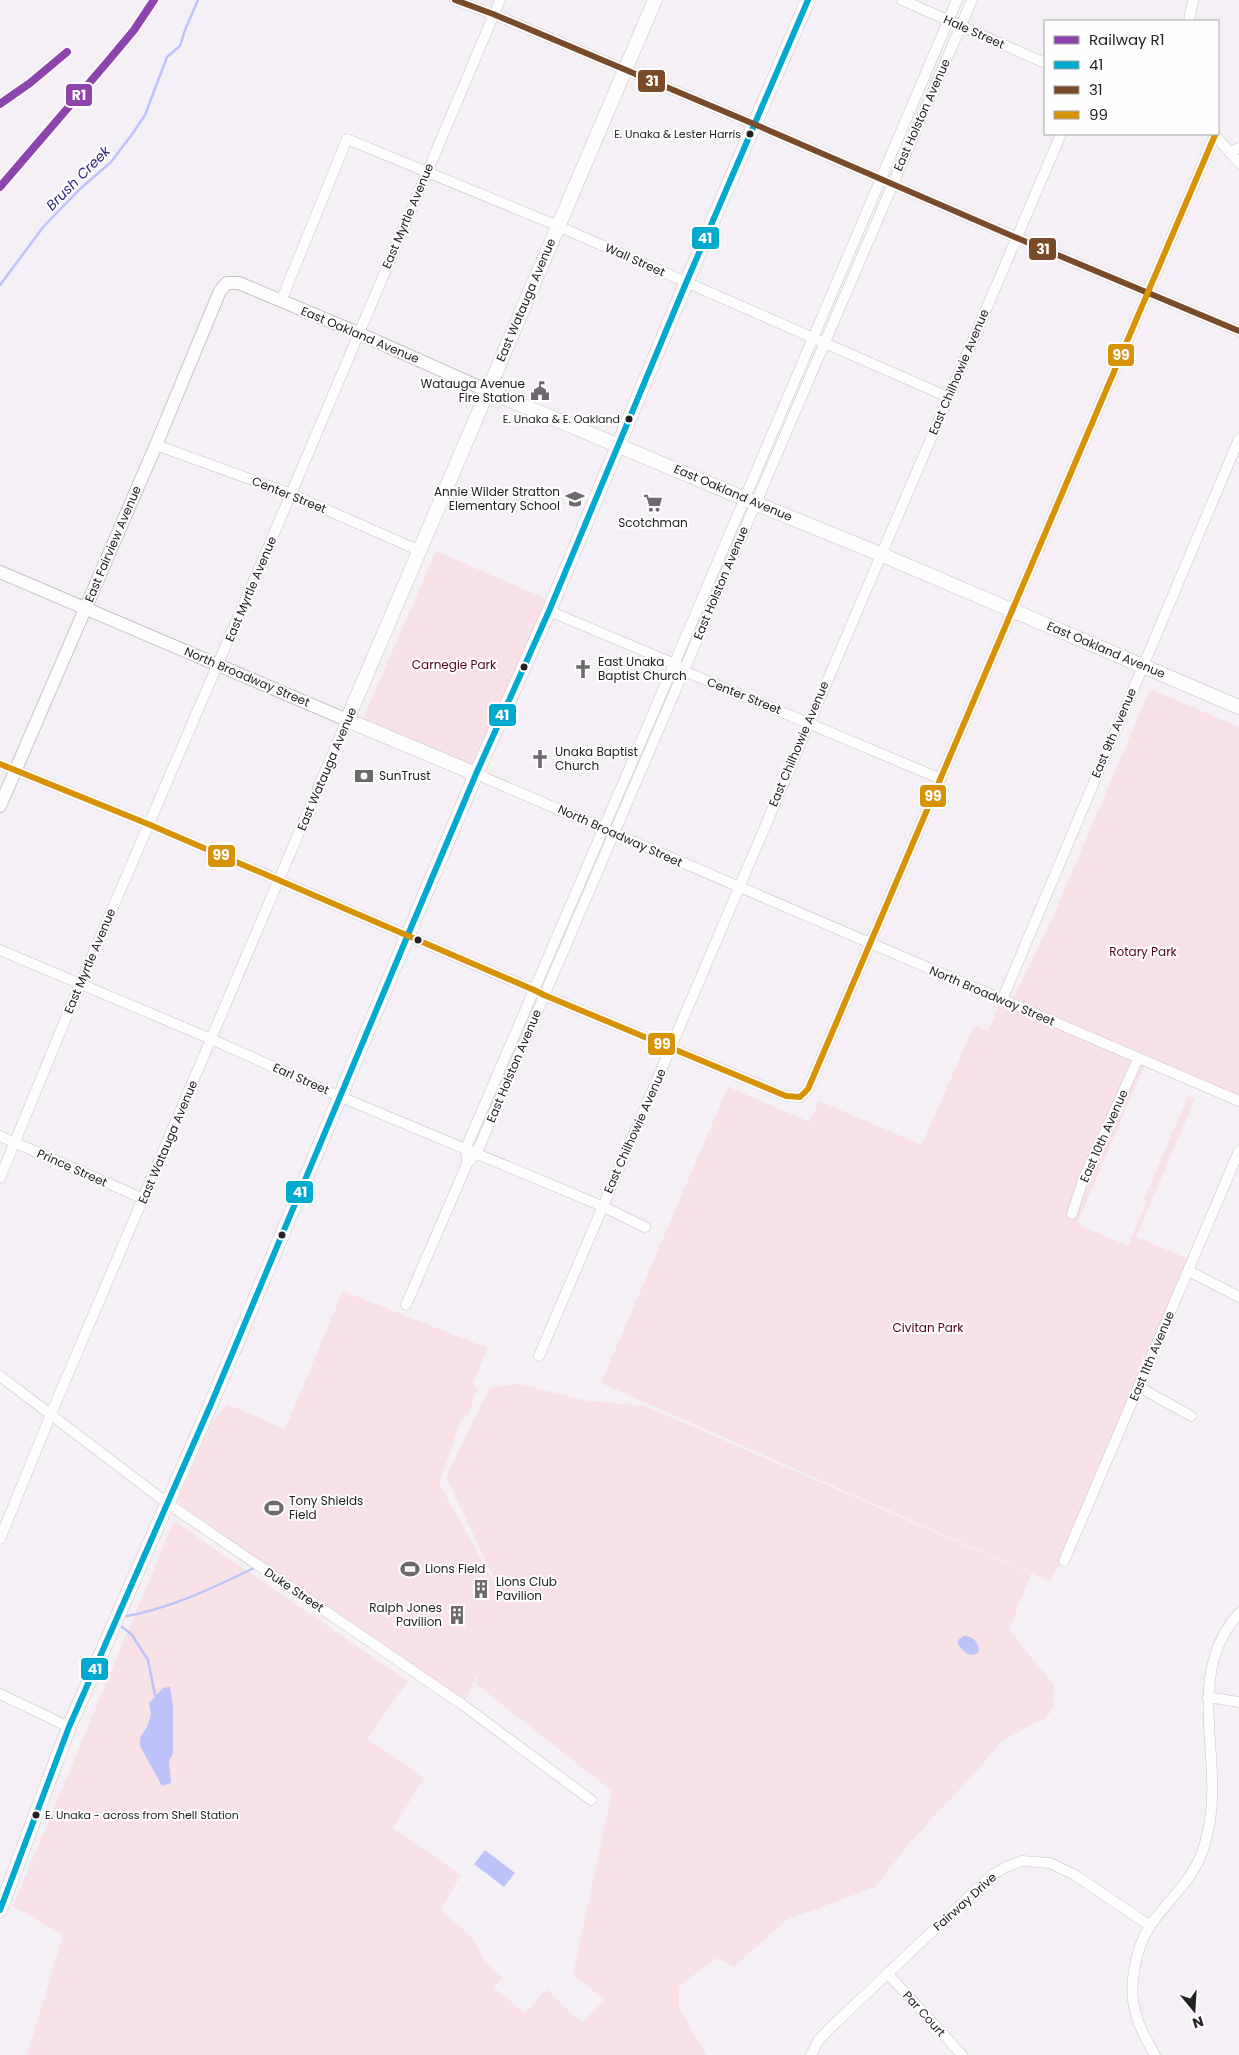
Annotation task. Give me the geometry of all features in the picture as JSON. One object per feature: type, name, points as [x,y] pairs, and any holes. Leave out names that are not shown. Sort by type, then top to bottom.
[{"type":"main road","name":"East Watauga Avenue","points":[[347,720],[655,0]]},
{"type":"main road","points":[[0,1910],[3,1894],[68,1727],[167,1503],[341,1097],[476,774],[549,611],[686,283],[808,0]]},
{"type":"main road","name":"East Oakland Avenue","points":[[488,391],[619,444],[749,501],[880,554],[1239,707]]},
{"type":"main road","name":"North Broadway Street","points":[[347,720],[476,774]]},
{"type":"street","points":[[455,0],[494,14],[1239,331]]},
{"type":"street","name":"East Myrtle Avenue","points":[[0,1178],[80,984],[219,664],[500,0]]},
{"type":"street","name":"Hale Street","points":[[902,0],[1044,63]]},
{"type":"street","name":"East Holston Avenue","points":[[466,1164],[466,1148],[614,834],[679,668],[749,501],[812,337],[957,0]]},
{"type":"street","name":"East Holston Avenue","points":[[749,501],[825,342],[972,0]]},
{"type":"street","points":[[1188,20],[1193,0]]},
{"type":"street","name":"East Chilhowie Avenue","points":[[539,1356],[602,1206],[672,1048],[880,554],[1062,135]]},
{"type":"street","points":[[0,764],[148,824],[407,937],[786,1096],[794,1098],[804,1094],[871,944],[1146,292],[1206,158],[1214,135]]},
{"type":"street","points":[[1215,135],[1234,150],[1239,163]]},
{"type":"street","name":"Wall Street","points":[[281,301],[346,139],[558,226],[948,397]]},
{"type":"street","name":"East Oakland Avenue","points":[[227,283],[240,283],[488,391]]},
{"type":"street","name":"East Fairview Avenue","points":[[0,806],[156,445],[220,291],[227,283]]},
{"type":"street","name":"East 9th Avenue","points":[[1002,1000],[1239,439]]},
{"type":"street","name":"Center Street","points":[[156,445],[291,494],[420,551]]},
{"type":"street","name":"North Broadway Street","points":[[0,572],[347,720]]},
{"type":"street","name":"Center Street","points":[[549,611],[941,779]]},
{"type":"street","name":"East Holston Avenue","points":[[406,1306],[466,1164],[477,1152],[604,829],[679,668]]},
{"type":"street","name":"East Watauga Avenue","points":[[0,1539],[4,1518],[144,1199],[347,720]]},
{"type":"street","name":"North Broadway Street","points":[[476,774],[738,888],[1239,1101]]},
{"type":"street","name":"Earl Street","points":[[0,950],[211,1039],[341,1097],[477,1152],[602,1206],[645,1227]]},
{"type":"street","name":"East 10th Avenue","points":[[1072,1214],[1083,1180],[1138,1059]]},
{"type":"street","name":"Prince Street","points":[[0,1136],[144,1199]]},
{"type":"street","name":"East 11th Avenue","points":[[1064,1561],[1239,1151]]},
{"type":"street","points":[[1189,1270],[1239,1296]]},
{"type":"street","name":"Duke Street","points":[[0,1376],[167,1503],[462,1705],[591,1800]]},
{"type":"street","points":[[1139,1387],[1191,1416]]},
{"type":"street","points":[[1155,2055],[1140,2029],[1134,2008],[1132,1990],[1136,1962],[1141,1944],[1150,1926],[1190,1876],[1204,1848],[1209,1824],[1213,1775],[1207,1716],[1212,1667],[1227,1627],[1239,1613]]},
{"type":"street","points":[[0,1694],[68,1727]]},
{"type":"street","points":[[1208,1697],[1239,1702]]},
{"type":"street","name":"Fairway Drive","points":[[811,2055],[818,2041],[829,2028],[992,1876],[1006,1867],[1022,1861],[1037,1861],[1060,1867],[1150,1926]]},
{"type":"street","name":"Par Court","points":[[887,1973],[962,2055]]},
{"type":"green space","name":"Carnegie Park","points":[[436,551],[551,601],[478,768],[363,719]]},
{"type":"green space","name":"Rotary Park","points":[[1150,689],[1239,727],[1239,1097],[1012,1001],[1052,919]]},
{"type":"green space","name":"Civitan Park","points":[[1000,1003],[1144,1066],[1077,1224],[1128,1246],[1147,1201],[1144,1199],[1188,1096],[1195,1099],[1136,1237],[1189,1259],[1051,1582],[601,1383],[728,1087],[810,1122],[819,1101],[922,1145],[974,1025],[988,1031]]},
{"type":"green space","points":[[343,1291],[487,1348],[473,1386],[478,1389],[468,1415],[461,1420],[439,1484],[497,1589],[498,1586],[446,1477],[490,1387],[520,1384],[588,1401],[645,1406],[1031,1574],[1009,1630],[1054,1685],[1053,1708],[1045,1720],[1037,1722],[1001,1741],[976,1772],[912,1840],[875,1887],[786,1920],[734,1967],[717,1958],[679,1986],[679,2007],[706,2055],[27,2055],[63,1935],[13,1906],[174,1521],[408,1681],[367,1739],[424,1778],[393,1828],[461,1875],[441,1910],[471,1936],[486,1962],[502,1978],[493,1987],[525,2013],[547,1989],[582,2023],[604,1999],[573,1975],[612,1791],[476,1684],[479,1670],[463,1705],[177,1502],[211,1424],[227,1404],[285,1429]]},
{"type":"water","points":[[964,1636],[972,1638],[978,1644],[979,1650],[977,1654],[968,1654],[958,1644],[958,1640]]},
{"type":"water","points":[[170,1687],[173,1706],[173,1753],[169,1761],[171,1783],[162,1786],[140,1746],[140,1738],[148,1725],[151,1714],[149,1703],[163,1688]]},
{"type":"water","points":[[485,1850],[515,1873],[504,1887],[474,1864]]},
{"type":"waterway","name":"Brush Creek","points":[[0,285],[44,226],[81,188],[111,162],[133,133],[145,115],[167,57],[180,46],[198,0]]},
{"type":"waterway","points":[[122,1617],[173,1604],[206,1591],[254,1568]]},
{"type":"waterway","points":[[120,1625],[132,1635],[148,1660],[155,1695]]},
{"type":"rail line","name":"R1","points":[[0,187],[134,30],[154,0]]},
{"type":"rail line","name":"R1","points":[[0,104],[30,83],[67,52]]},
{"type":"transit line","name":"31","points":[[455,0],[493,14],[754,124],[1017,238],[1239,331]]},
{"type":"transit line","name":"41","points":[[0,1910],[69,1727],[211,1404],[476,774],[549,611],[686,283],[808,0]]},
{"type":"transit line","name":"99","points":[[0,764],[148,824],[544,995],[786,1096],[800,1097],[808,1089],[1215,135]]},
{"type":"place","name":"E. Unaka & Lester Harris","points":[[750,134]]},
{"type":"place","name":"Watauga Avenue Fire Station","points":[[540,391]]},
{"type":"place","name":"E. Unaka & E. Oakland","points":[[629,419]]},
{"type":"place","name":"Annie Wilder Stratton Elementary School","points":[[575,499]]},
{"type":"place","name":"Scotchman","points":[[653,503]]},
{"type":"place","name":"East Unaka Baptist Church","points":[[583,669]]},
{"type":"place","name":"Unaka Baptist Church","points":[[540,759]]},
{"type":"place","name":"SunTrust","points":[[364,776]]},
{"type":"place","name":"Tony Shields Field","points":[[274,1508]]},
{"type":"place","name":"Lions Field","points":[[410,1569]]},
{"type":"place","name":"Lions Club Pavilion","points":[[481,1589]]},
{"type":"place","name":"Ralph Jones Pavilion","points":[[457,1615]]},
{"type":"place","name":"E. Unaka - across from Shell Station","points":[[36,1815]]}]
